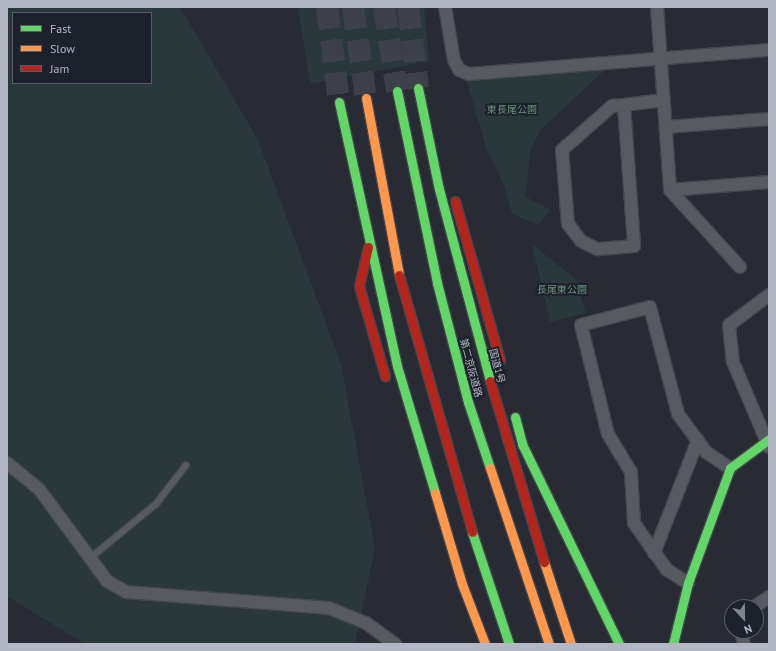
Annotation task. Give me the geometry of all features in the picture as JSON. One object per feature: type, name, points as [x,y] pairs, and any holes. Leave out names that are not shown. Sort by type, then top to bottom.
[{"type":"main road","name":"国道1号","points":[[418,88],[438,189],[513,468],[571,644]]},
{"type":"main road","name":"第二京阪道路","points":[[397,91],[435,275],[468,402],[549,644]]},
{"type":"main road","points":[[366,98],[402,291],[467,518],[509,644]]},
{"type":"main road","points":[[339,102],[397,366],[420,451],[485,644]]},
{"type":"main road","points":[[422,105],[466,232],[502,368]]},
{"type":"main road","points":[[370,242],[359,286],[388,385]]},
{"type":"main road","points":[[512,406],[522,444],[619,644]]},
{"type":"main road","points":[[673,644],[688,583],[730,468],[768,443]]},
{"type":"street","points":[[445,7],[454,60],[459,70],[469,74],[769,50]]},
{"type":"street","points":[[657,7],[670,190],[740,267]]},
{"type":"street","points":[[624,105],[634,246],[597,249],[581,241],[568,224],[562,150],[612,106],[664,100]]},
{"type":"street","points":[[666,127],[769,119]]},
{"type":"street","points":[[670,190],[769,182]]},
{"type":"street","points":[[768,443],[733,362],[729,325],[769,295]]},
{"type":"street","points":[[688,583],[667,570],[634,524],[631,472],[608,434],[582,325],[650,307],[678,414],[706,452],[730,468]]},
{"type":"street","points":[[654,553],[698,440]]},
{"type":"street","points":[[7,462],[39,489],[89,559],[107,581],[126,592],[146,596],[236,598],[329,608],[366,623],[396,644]]},
{"type":"lane","points":[[89,559],[156,504],[186,465]]},
{"type":"green space","points":[[7,7],[180,7],[258,140],[341,364],[375,548],[355,644],[85,644],[7,596]]},
{"type":"green space","points":[[298,7],[424,7],[429,61],[310,84]]},
{"type":"green space","name":"東長尾公園","points":[[606,69],[540,130],[530,151],[526,197],[550,210],[538,225],[512,214],[504,185],[487,150],[466,79]]},
{"type":"green space","name":"長尾東公園","points":[[532,244],[583,285],[580,295],[586,313],[550,322]]},
{"type":"tunnel","points":[[327,7],[339,102]]},
{"type":"tunnel","points":[[353,7],[366,98]]},
{"type":"tunnel","points":[[384,7],[397,91]]},
{"type":"tunnel","points":[[408,7],[418,88]]},
{"type":"traffic: fast","points":[[418,88],[439,189],[490,381]]},
{"type":"traffic: fast","points":[[397,91],[437,283],[468,402],[490,468]]},
{"type":"traffic: fast","points":[[339,102],[397,366],[435,493]]},
{"type":"traffic: fast","points":[[515,417],[522,444],[619,644]]},
{"type":"traffic: fast","points":[[673,644],[688,583],[730,468],[769,439]]},
{"type":"traffic: fast","points":[[472,532],[509,644]]},
{"type":"traffic: slow","points":[[366,98],[399,275]]},
{"type":"traffic: slow","points":[[490,468],[549,644]]},
{"type":"traffic: slow","points":[[435,493],[462,584],[485,644]]},
{"type":"traffic: slow","points":[[544,562],[571,644]]},
{"type":"traffic: jam","points":[[455,201],[500,360]]},
{"type":"traffic: jam","points":[[368,247],[359,286],[385,376]]},
{"type":"traffic: jam","points":[[399,275],[472,532]]},
{"type":"traffic: jam","points":[[490,381],[544,562]]}]
